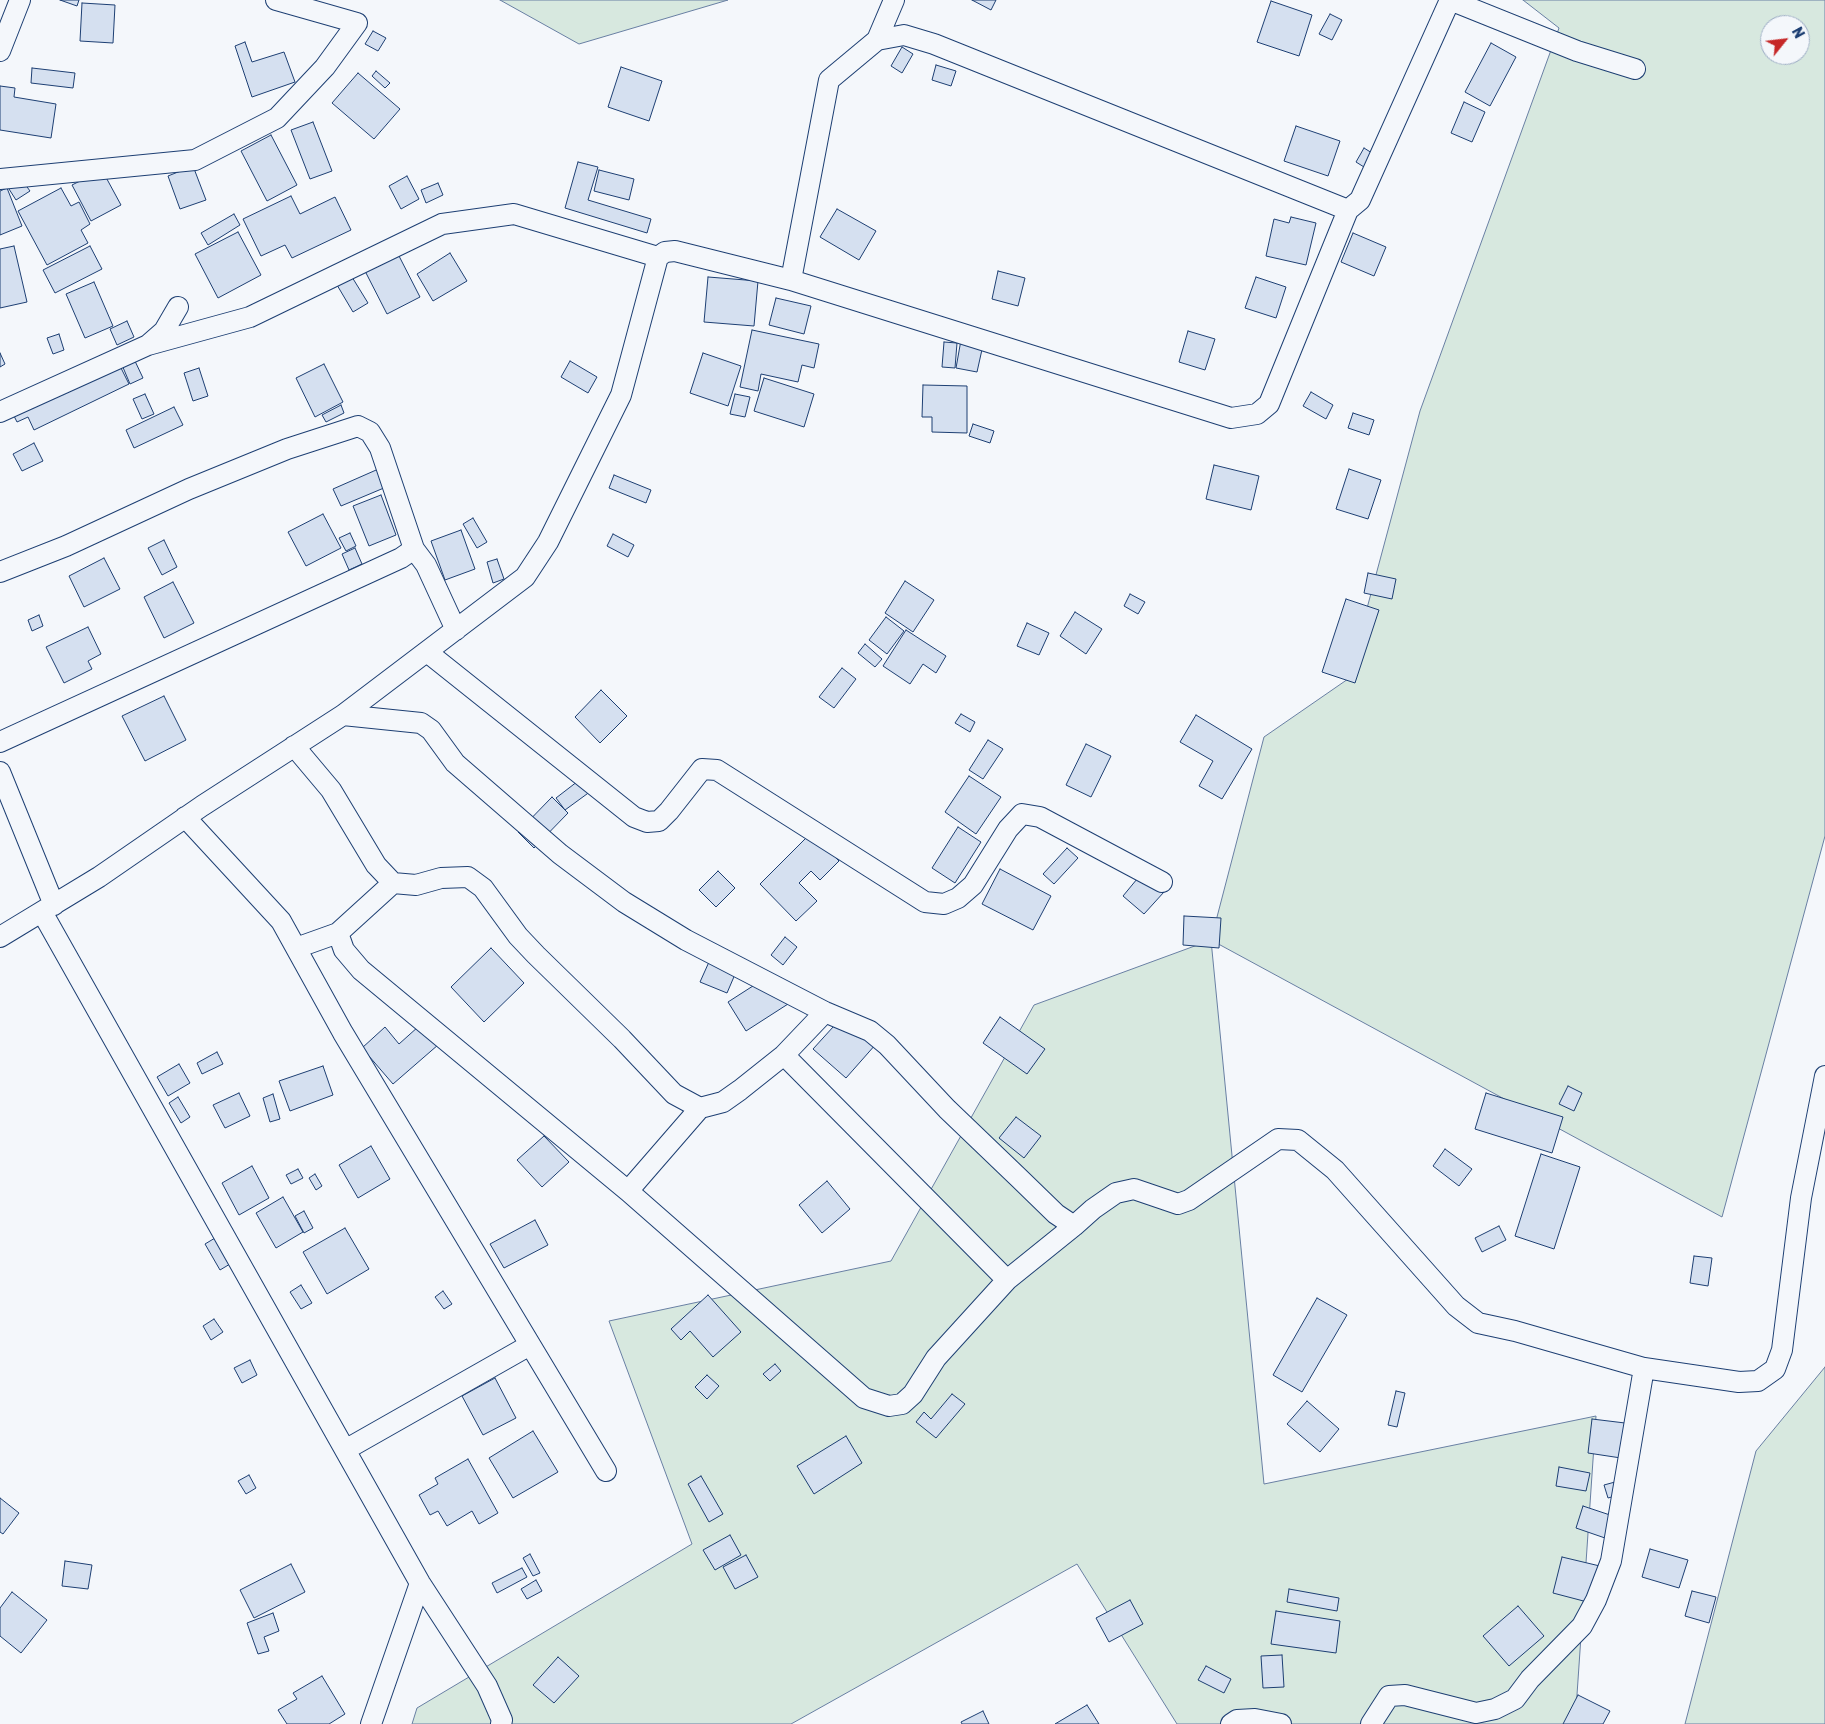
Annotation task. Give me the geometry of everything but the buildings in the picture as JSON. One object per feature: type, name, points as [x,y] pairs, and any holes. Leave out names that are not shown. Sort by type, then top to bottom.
[{"type":"street","points":[[0,51],[20,0]]},
{"type":"street","points":[[0,179],[196,160],[277,118],[325,67],[357,23],[276,0]]},
{"type":"street","points":[[791,280],[829,80],[877,40],[894,0]]},
{"type":"street","points":[[0,937],[98,877],[185,817],[343,715],[525,576],[548,542],[621,396],[658,257],[664,252],[675,251],[791,280],[1231,418],[1257,414],[1269,404],[1285,370],[1348,210],[1360,200],[1450,0],[1577,52],[1635,68]]},
{"type":"street","points":[[877,40],[904,35],[934,44],[1348,210]]},
{"type":"street","points":[[0,412],[148,345],[250,317],[442,224],[514,214],[658,257]]},
{"type":"street","points":[[148,345],[164,331],[178,307]]},
{"type":"street","points":[[0,572],[66,546],[189,489],[278,452],[358,426],[370,432],[380,448],[414,549],[426,565],[456,630]]},
{"type":"street","points":[[0,742],[392,562],[414,549]]},
{"type":"street","points":[[427,652],[634,817],[647,822],[659,821],[669,812],[702,769],[717,770],[925,902],[944,904],[958,898],[973,885],[1008,829],[1022,814],[1040,817],[1162,882]]},
{"type":"street","points":[[343,715],[421,723],[431,730],[455,762],[560,854],[624,902],[686,940],[825,1012],[870,1031],[887,1045],[947,1109],[1056,1214],[1074,1226]]},
{"type":"street","points":[[0,760],[20,732]]},
{"type":"street","points":[[294,746],[332,790],[376,865],[392,882],[416,885],[441,878],[468,877],[483,888],[518,936],[536,955],[622,1039],[674,1094],[700,1108]]},
{"type":"street","points":[[0,772],[48,908],[420,1583],[487,1686],[502,1720],[501,1724]]},
{"type":"street","points":[[185,817],[281,921],[343,1034],[606,1470]]},
{"type":"street","points":[[296,948],[338,933],[392,882]]},
{"type":"street","points":[[338,933],[344,950],[361,970],[628,1191],[864,1398],[889,1406],[902,1404],[913,1394],[936,1358],[1006,1280],[1093,1209],[1116,1193],[1134,1189],[1178,1204],[1189,1200],[1278,1139],[1298,1140],[1335,1170],[1456,1306],[1478,1322],[1515,1330],[1644,1368],[1739,1382],[1758,1381],[1775,1369],[1782,1350],[1801,1198],[1825,1076]]},
{"type":"street","points":[[628,1191],[700,1108],[723,1102],[784,1055],[825,1012]]},
{"type":"street","points":[[784,1055],[1006,1280]]},
{"type":"street","points":[[345,1450],[530,1345]]},
{"type":"street","points":[[1371,1724],[1389,1696],[1405,1695],[1476,1712],[1495,1709],[1516,1699],[1530,1679],[1582,1626],[1596,1600],[1611,1561],[1644,1368]]},
{"type":"street","points":[[371,1724],[420,1583]]},
{"type":"street","points":[[1231,1724],[1237,1720],[1255,1719],[1281,1724]]},
{"type":"shaded area","points":[[500,0],[728,0],[579,44]]},
{"type":"shaded area","points":[[1523,0],[1825,0],[1825,836],[1722,1217],[1211,940],[1264,737],[1348,679],[1420,411],[1559,28]]},
{"type":"shaded area","points":[[1211,940],[1264,1484],[1596,1416],[1575,1724],[1177,1724],[1077,1564],[791,1724],[412,1724],[417,1708],[692,1544],[609,1321],[891,1261],[1034,1005]]},
{"type":"shaded area","points":[[1825,1367],[1825,1724],[1685,1724],[1756,1451]]}]
